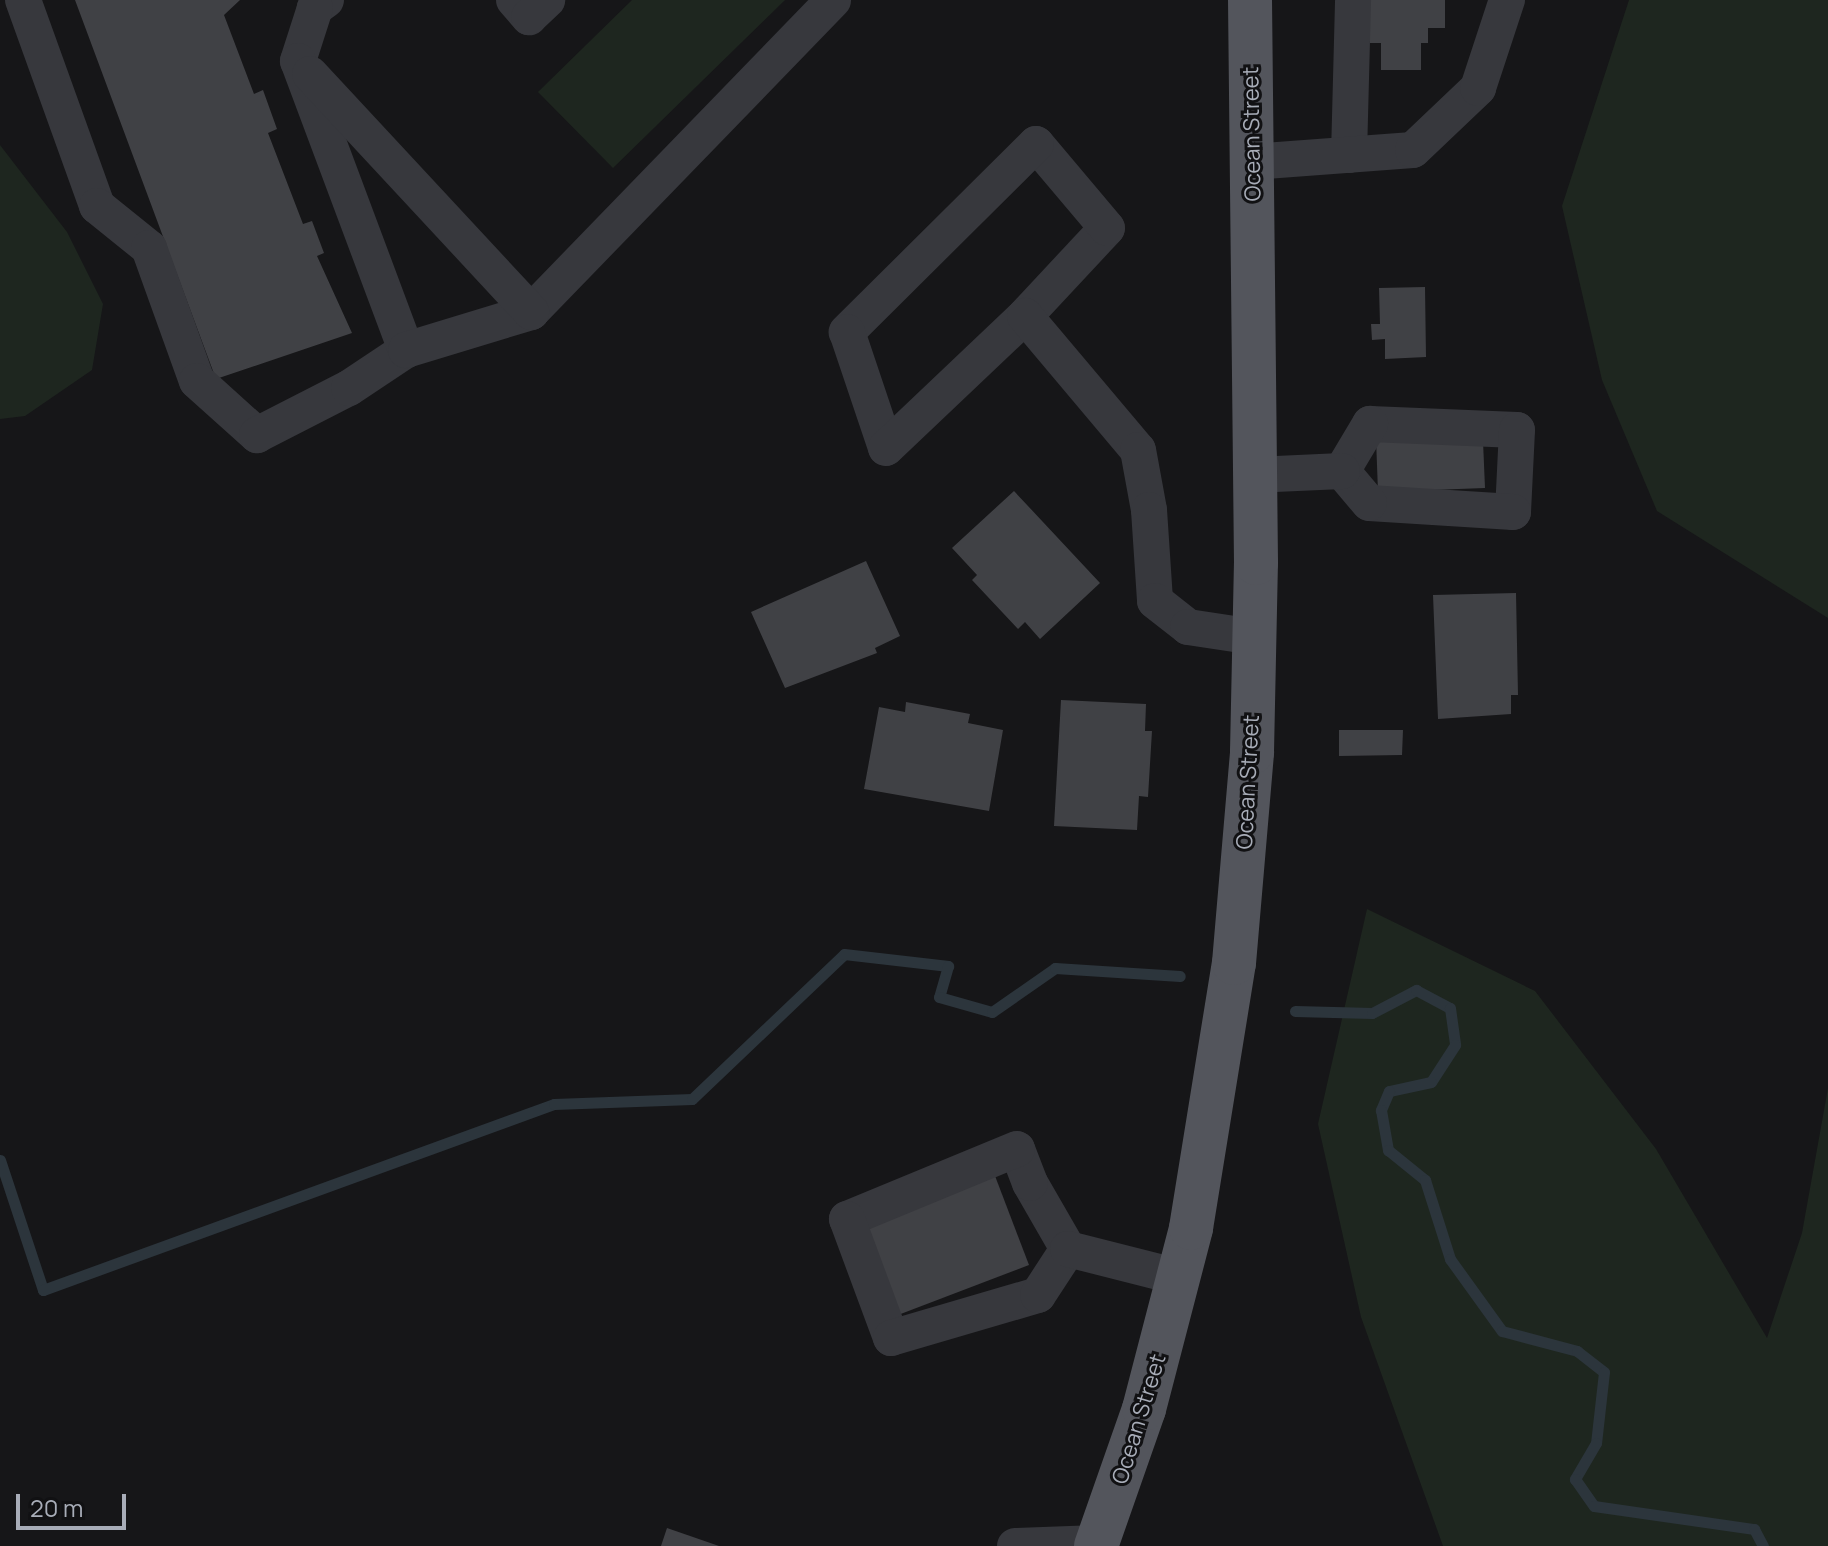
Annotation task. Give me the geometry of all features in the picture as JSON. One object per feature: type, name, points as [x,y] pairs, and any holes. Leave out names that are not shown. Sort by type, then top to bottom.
[{"type":"main road","name":"Ocean Street","points":[[1096,1545],[1144,1409],[1179,1277],[1210,1122],[1234,963],[1252,752],[1254,637],[1250,0]]},
{"type":"lane","points":[[23,0],[97,206],[149,248],[197,381],[257,435],[349,388],[406,350],[531,312],[833,0]]},
{"type":"lane","points":[[326,0],[315,8],[298,61],[406,350]]},
{"type":"lane","points":[[514,0],[529,17],[547,0]]},
{"type":"lane","points":[[1349,155],[1353,0]]},
{"type":"lane","points":[[1252,162],[1413,150],[1478,88],[1507,0]]},
{"type":"lane","points":[[298,61],[531,312]]},
{"type":"lane","points":[[1036,144],[1107,228],[1025,316],[1014,327],[886,448],[847,332],[1036,144]]},
{"type":"lane","points":[[1025,316],[1138,450],[1149,510],[1155,601],[1188,627],[1254,637]]},
{"type":"lane","points":[[1370,424],[1517,430],[1513,512],[1369,503],[1342,471],[1370,424]]},
{"type":"lane","points":[[1255,475],[1342,471]]},
{"type":"lane","points":[[1068,1249],[1038,1295],[891,1338],[847,1219],[1017,1149],[1068,1249],[1179,1277]]},
{"type":"lane","points":[[1015,1546],[1096,1545]]},
{"type":"shaded area","points":[[632,0],[785,0],[613,168],[538,92]]},
{"type":"shaded area","points":[[1629,0],[1828,0],[1828,618],[1657,511],[1602,380],[1562,206]]},
{"type":"shaded area","points":[[0,145],[67,232],[103,304],[92,370],[25,416],[0,419]]},
{"type":"shaded area","points":[[1367,909],[1535,991],[1656,1149],[1767,1338],[1802,1233],[1828,1088],[1828,1546],[1443,1546],[1361,1317],[1318,1124]]},
{"type":"building","points":[[75,0],[240,0],[224,15],[254,94],[263,90],[277,129],[268,133],[303,224],[312,221],[324,253],[317,256],[352,333],[216,379]]},
{"type":"building","points":[[1370,0],[1445,0],[1445,28],[1428,28],[1428,43],[1421,43],[1421,70],[1381,70],[1381,43],[1370,43]]},
{"type":"building","points":[[1425,287],[1426,357],[1385,359],[1385,339],[1372,340],[1371,324],[1380,324],[1379,288]]},
{"type":"building","points":[[1376,438],[1483,441],[1485,488],[1378,492]]},
{"type":"building","points":[[1014,491],[1100,583],[1040,639],[1025,622],[1018,629],[972,580],[977,575],[952,548]]},
{"type":"building","points":[[866,561],[900,636],[875,648],[877,653],[785,688],[751,612]]},
{"type":"building","points":[[1516,593],[1518,695],[1511,695],[1511,714],[1438,719],[1433,595]]},
{"type":"building","points":[[1061,700],[1146,704],[1145,731],[1152,731],[1148,797],[1139,796],[1137,830],[1054,826]]},
{"type":"building","points":[[906,702],[970,714],[968,723],[1003,730],[989,811],[864,789],[879,707],[905,712]]},
{"type":"building","points":[[1339,730],[1403,730],[1402,755],[1339,756]]},
{"type":"building","points":[[992,1168],[1029,1265],[898,1315],[860,1218]]},
{"type":"building","points":[[667,1528],[719,1546],[661,1546]]},
{"type":"waterway","points":[[0,1160],[43,1290],[554,1104],[692,1099],[844,954],[948,966],[939,997],[992,1012],[1055,968],[1180,976]]},
{"type":"waterway","points":[[1295,1011],[1372,1013],[1416,990],[1450,1008],[1455,1045],[1431,1082],[1389,1091],[1381,1110],[1388,1150],[1425,1180],[1450,1259],[1502,1331],[1577,1351],[1604,1372],[1596,1443],[1575,1479],[1594,1506],[1754,1529],[1763,1546]]}]
